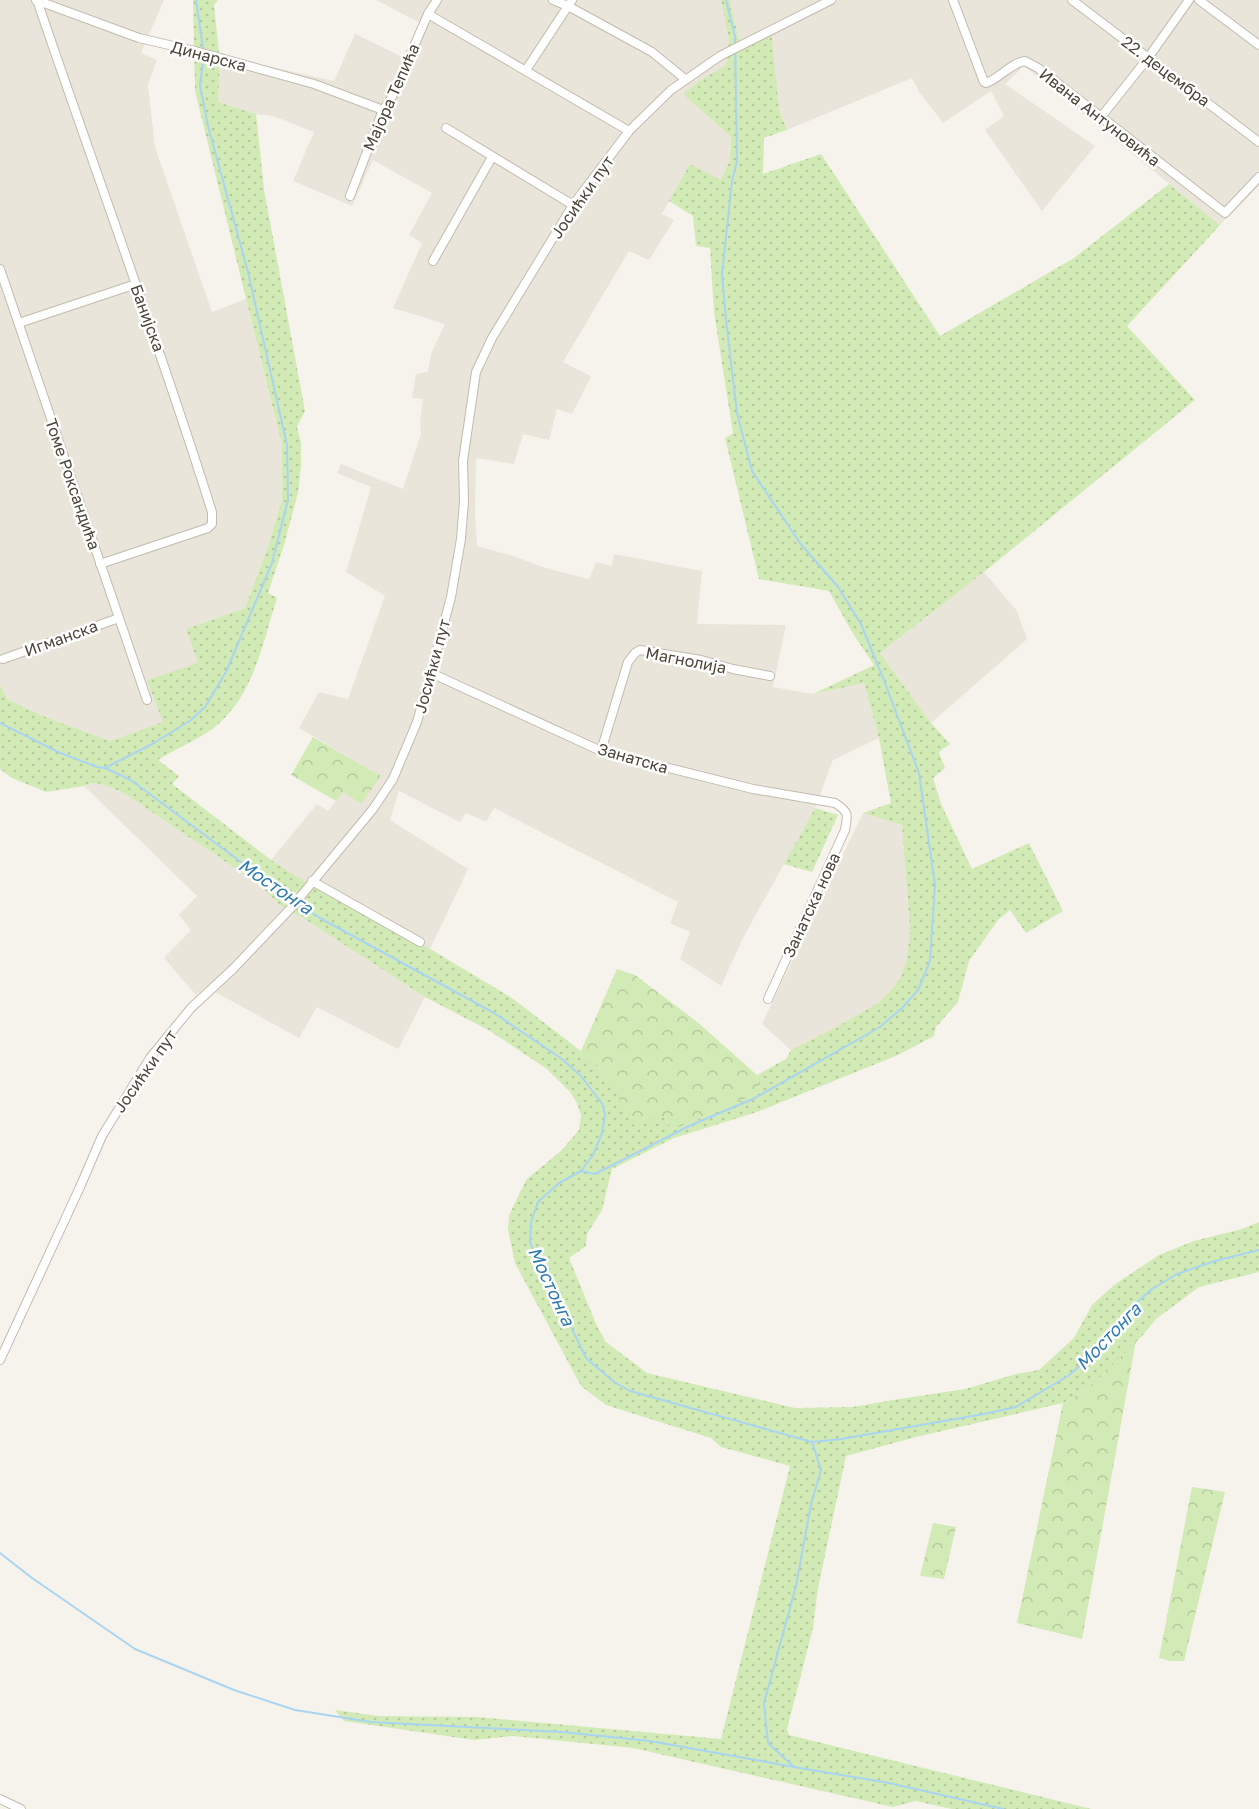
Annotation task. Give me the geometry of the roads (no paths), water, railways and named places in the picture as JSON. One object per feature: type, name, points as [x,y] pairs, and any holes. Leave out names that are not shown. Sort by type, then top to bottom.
[{"type":"street","name":"Динарска","points":[[37,0],[139,38],[212,55],[314,84],[383,110]]},
{"type":"street","name":"Банијска","points":[[37,0],[176,397],[212,512],[212,524],[208,528],[100,564]]},
{"type":"street","name":"Мајора Тепића","points":[[350,196],[383,110],[391,99],[428,14],[437,0]]},
{"type":"street","points":[[553,0],[570,3],[652,52],[685,79]]},
{"type":"street","name":"Јосићки пут","points":[[0,1360],[102,1136],[150,1058],[191,1008],[233,969],[291,908],[373,809],[393,778],[417,722],[451,597],[459,557],[464,501],[463,461],[476,372],[492,338],[573,205],[629,130],[659,100],[685,79],[720,56],[829,0]]},
{"type":"street","name":"Ивана Антуновића","points":[[953,0],[984,82],[996,79],[1020,61],[1025,61],[1225,213],[1259,177]]},
{"type":"street","name":"22. децембра","points":[[1072,0],[1259,142]]},
{"type":"street","points":[[1101,117],[1148,58],[1189,0]]},
{"type":"street","points":[[1199,0],[1259,45]]},
{"type":"street","points":[[526,70],[570,3]]},
{"type":"street","points":[[428,14],[629,130]]},
{"type":"street","points":[[446,128],[573,205]]},
{"type":"street","points":[[433,261],[492,157]]},
{"type":"street","name":"Томе Роксандића","points":[[0,269],[147,700]]},
{"type":"street","points":[[19,323],[136,284]]},
{"type":"street","name":"Игманска","points":[[3,659],[119,618]]},
{"type":"street","name":"Магнолија","points":[[602,751],[628,662],[640,650],[701,660],[770,676]]},
{"type":"street","name":"Занатска","points":[[431,673],[602,751],[753,789],[835,803],[845,810]]},
{"type":"street","name":"Занатска нова","points":[[768,999],[845,830],[848,817],[845,810]]},
{"type":"street","points":[[310,884],[420,942]]},
{"type":"street","points":[[0,1799],[21,1809]]},
{"type":"waterway","points":[[105,768],[154,743],[191,720],[205,707],[226,672],[272,563],[288,500],[287,445],[248,272],[208,126],[200,85],[204,55],[196,0]]},
{"type":"waterway","points":[[581,1171],[595,1174],[689,1126],[755,1098],[880,1027],[918,990],[930,961],[935,885],[919,773],[861,624],[838,587],[800,543],[752,471],[737,413],[722,274],[732,181],[737,161],[735,36],[726,0]]},
{"type":"waterway","name":"Мостонга","points":[[0,723],[58,752],[105,768],[131,780],[293,901]]},
{"type":"waterway","name":"Мостонга","points":[[298,904],[494,1013],[562,1059],[581,1076],[603,1105],[605,1115],[602,1133],[593,1155],[581,1171],[559,1183],[538,1202],[531,1222],[530,1243],[586,1358],[614,1382],[630,1391],[812,1442],[841,1439],[1016,1407],[1068,1376],[1090,1357],[1127,1311],[1152,1289],[1177,1274],[1215,1261],[1259,1250]]},
{"type":"waterway","points":[[812,1442],[821,1470],[811,1504],[796,1586],[764,1703],[768,1743],[794,1767],[889,1783],[1003,1809]]},
{"type":"waterway","points":[[0,1553],[32,1578],[135,1649],[234,1690],[295,1710],[371,1722],[562,1732],[650,1741],[794,1767]]}]
